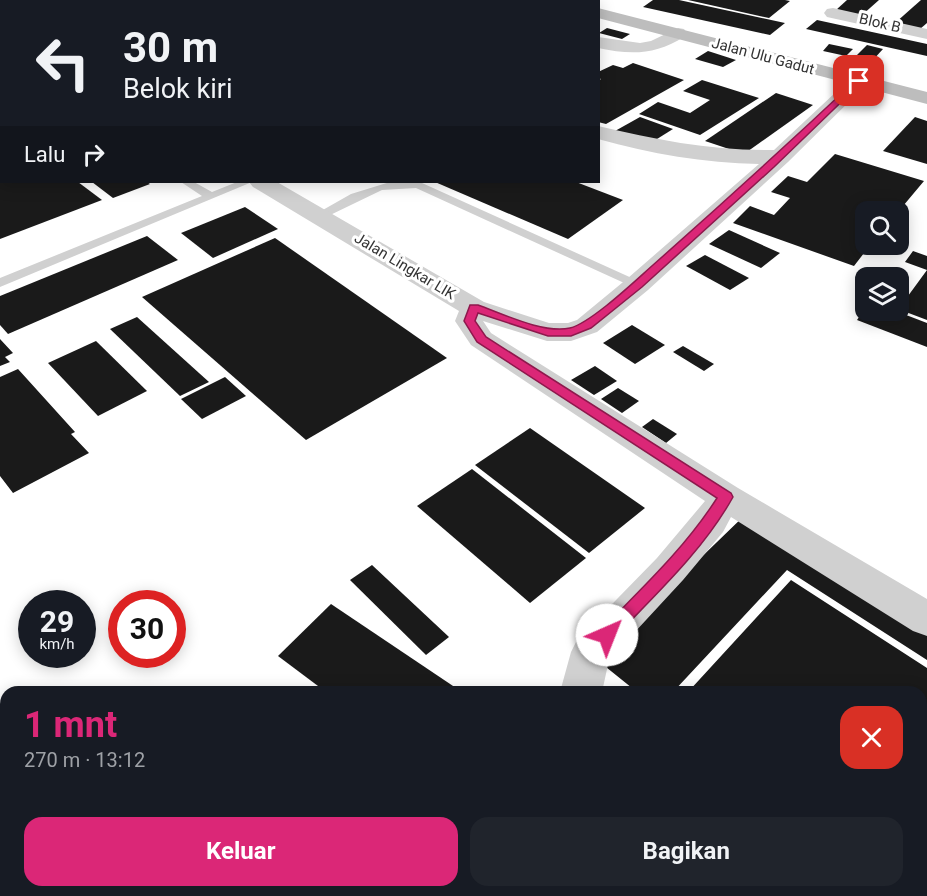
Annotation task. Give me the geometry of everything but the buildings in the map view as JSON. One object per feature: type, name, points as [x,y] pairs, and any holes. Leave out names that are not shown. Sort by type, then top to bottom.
[{"type":"street","points":[[872,22],[889,7]]},
{"type":"street","name":"Blok B","points":[[833,13],[927,34]]},
{"type":"street","name":"Jalan Ulu Gadut","points":[[600,14],[927,98]]},
{"type":"street","points":[[600,42],[628,49],[644,49],[657,46],[678,33]]},
{"type":"street","name":"Jalan Lingkar LIK","points":[[279,185],[320,215],[474,308],[548,332],[571,332],[586,326],[638,284],[780,157],[859,81]]},
{"type":"street","points":[[600,133],[681,153],[743,158],[780,157]]},
{"type":"street","points":[[474,308],[470,321],[481,339],[726,497],[927,619]]},
{"type":"street","points":[[582,686],[591,652],[670,569],[710,522],[726,497]]},
{"type":"lane","points":[[188,183],[210,196]]},
{"type":"lane","points":[[0,283],[243,183]]},
{"type":"lane","points":[[320,215],[383,186],[396,183]]},
{"type":"lane","points":[[406,183],[418,185],[638,284]]},
{"type":"route","points":[[607,635],[670,569],[710,522],[726,497],[481,339],[470,321],[474,308],[548,332],[571,332],[586,326],[638,284],[771,165],[859,81]]}]
